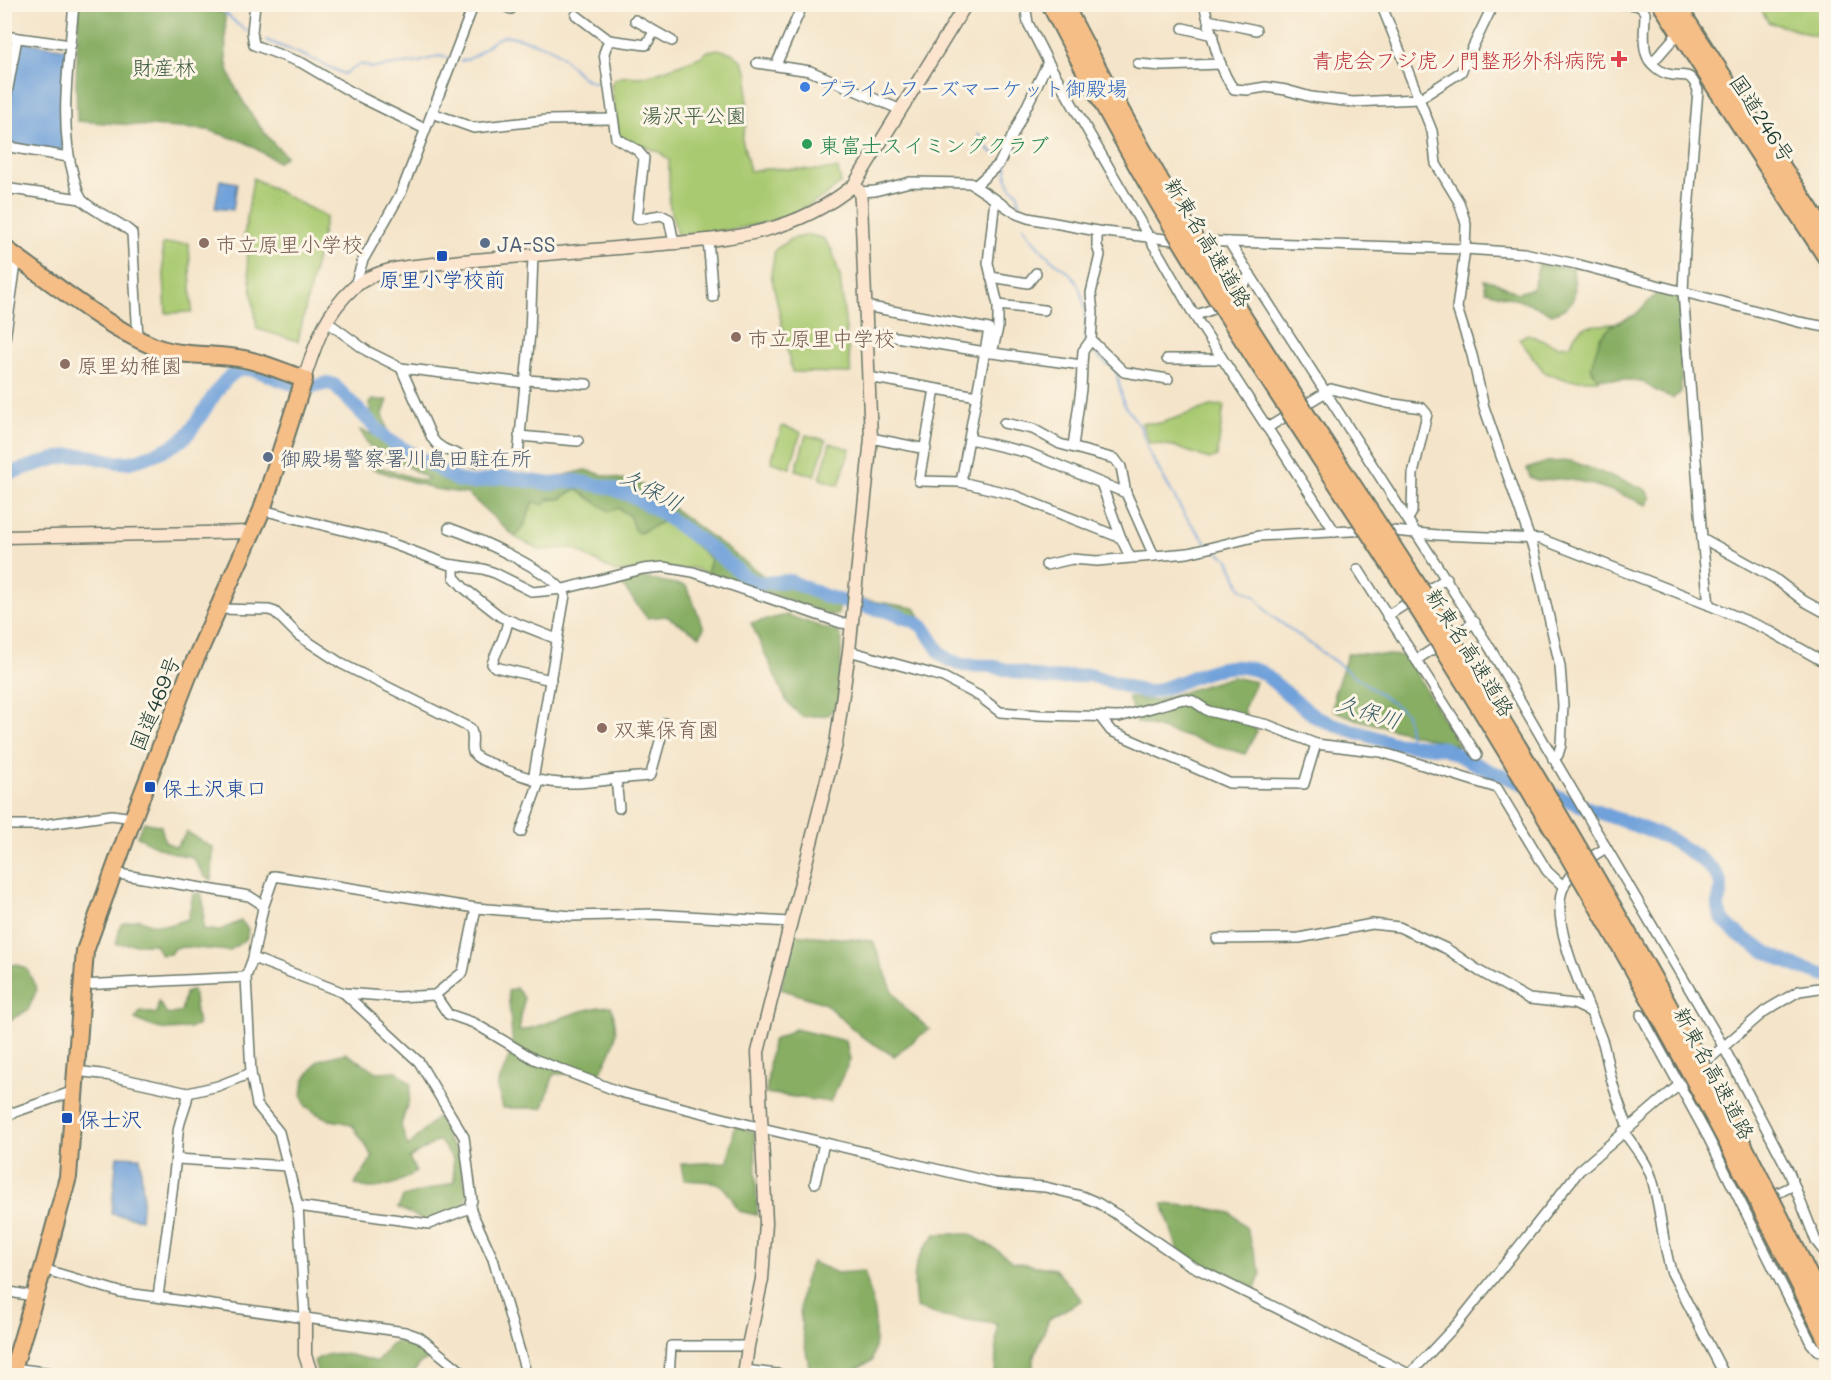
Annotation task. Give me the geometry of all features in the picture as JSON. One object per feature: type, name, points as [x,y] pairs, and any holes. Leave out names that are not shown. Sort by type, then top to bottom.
[{"type":"highway","name":"新東名高速道路","points":[[1050,4],[1147,184],[1209,287],[1432,630],[1579,874],[1716,1119],[1827,1339]]},
{"type":"highway","name":"新東名高速道路","points":[[1064,4],[1114,100],[1214,271],[1442,623],[1518,745],[1595,876],[1674,1014],[1827,1311]]},
{"type":"highway","name":"国道246号","points":[[1661,4],[1684,15],[1827,234]]},
{"type":"highway","name":"国道246号","points":[[1684,15],[1827,257]]},
{"type":"highway","points":[[9,254],[104,318],[153,346],[169,351],[261,363],[304,379]]},
{"type":"highway","name":"国道469号","points":[[12,1372],[68,1176],[85,951],[188,676],[262,510],[304,379]]},
{"type":"street","points":[[74,4],[66,115],[68,157],[81,199]]},
{"type":"street","points":[[255,4],[252,32],[254,45],[302,63],[358,96],[425,129]]},
{"type":"street","points":[[354,288],[363,260],[401,193],[474,4]]},
{"type":"street","points":[[498,4],[511,9]]},
{"type":"street","points":[[776,65],[803,4]]},
{"type":"street","points":[[1025,4],[1028,23],[1048,62],[1194,315],[1335,532]]},
{"type":"street","points":[[1204,4],[1227,82],[1234,89],[1247,90],[1266,87],[1311,97],[1353,102],[1419,99],[1461,72],[1491,9],[1498,4]]},
{"type":"street","points":[[1381,4],[1431,131],[1436,164],[1459,201],[1466,224],[1457,308],[1472,355],[1484,407],[1534,551],[1560,666],[1563,705],[1561,745],[1558,755],[1553,759]]},
{"type":"street","points":[[1619,4],[1638,5],[1643,8],[1647,58],[1669,75],[1683,74],[1693,79],[1698,90],[1683,292],[1709,604]]},
{"type":"street","points":[[793,1376],[745,1373],[765,1253],[766,1223],[758,1052],[789,922],[824,798],[836,744],[849,651],[871,438],[857,189],[962,5]]},
{"type":"street","points":[[576,15],[609,40],[646,45],[654,32]]},
{"type":"street","points":[[1652,63],[1684,15]]},
{"type":"street","points":[[635,20],[672,41]]},
{"type":"street","points":[[1208,20],[1256,30]]},
{"type":"street","points":[[1183,28],[1213,35]]},
{"type":"street","points":[[4,36],[71,45]]},
{"type":"street","points":[[4,110],[16,38]]},
{"type":"street","points":[[609,40],[604,53],[616,138],[637,150],[644,158],[637,219],[661,215],[669,219],[674,243]]},
{"type":"street","points":[[976,186],[999,164],[1048,62]]},
{"type":"street","points":[[757,63],[810,71],[901,110]]},
{"type":"street","points":[[1138,64],[1162,66],[1221,64]]},
{"type":"street","points":[[432,113],[474,128],[547,120],[612,119]]},
{"type":"street","points":[[4,146],[68,157]]},
{"type":"street","points":[[304,379],[317,338],[326,321],[354,288],[372,276],[404,268],[756,234],[807,216],[857,189],[875,191],[909,182],[970,183],[1017,214],[1028,218],[1097,231],[1172,241],[1465,249],[1524,253],[1827,327]]},
{"type":"street","points":[[4,188],[81,199],[132,233],[138,338]]},
{"type":"street","points":[[961,482],[977,396],[998,328],[998,305],[988,263],[995,199]]},
{"type":"street","points":[[1073,446],[1081,389],[1083,351],[1091,340],[1093,313],[1091,292],[1100,255],[1097,246],[1097,231]]},
{"type":"street","points":[[708,240],[713,297]]},
{"type":"street","points":[[1229,242],[1475,622],[1553,759],[1723,1046],[1794,1185],[1816,1241],[1827,1254]]},
{"type":"street","points":[[4,346],[9,254]]},
{"type":"street","points":[[518,456],[530,333],[533,256]]},
{"type":"street","points":[[991,277],[1028,283],[1036,273]]},
{"type":"street","points":[[1194,315],[1207,312],[1233,296],[1243,287],[1250,274]]},
{"type":"street","points":[[998,305],[1044,310]]},
{"type":"street","points":[[865,306],[989,329],[989,353]]},
{"type":"street","points":[[326,321],[367,351],[401,368],[526,381],[587,384]]},
{"type":"street","points":[[866,332],[989,353],[1082,365]]},
{"type":"street","points":[[1091,340],[1124,372],[1168,378]]},
{"type":"street","points":[[1167,359],[1221,359]]},
{"type":"street","points":[[401,368],[438,447],[474,462],[489,459]]},
{"type":"street","points":[[868,377],[977,396]]},
{"type":"street","points":[[1267,428],[1331,388],[1387,403],[1422,408],[1426,414],[1414,465],[1412,512],[1408,519]]},
{"type":"street","points":[[935,389],[919,481],[961,482],[1011,494],[1121,538]]},
{"type":"street","points":[[1004,423],[1033,429],[1060,444],[1116,459],[1121,467],[1126,493],[1154,556]]},
{"type":"street","points":[[519,436],[578,441]]},
{"type":"street","points":[[871,438],[926,450]]},
{"type":"street","points":[[970,439],[1029,453],[1126,493]]},
{"type":"street","points":[[1101,483],[1130,557]]},
{"type":"street","points":[[262,510],[379,539],[454,565],[483,568],[527,591],[563,589],[643,569],[663,567],[693,572],[851,624]]},
{"type":"street","points":[[449,528],[477,538],[531,568],[563,589],[565,595],[536,781],[521,832]]},
{"type":"street","points":[[1047,565],[1072,559],[1097,561],[1202,551],[1258,536],[1376,530],[1541,539],[1709,604],[1766,629],[1827,663]]},
{"type":"street","points":[[4,537],[252,532]]},
{"type":"street","points":[[1702,538],[1774,578],[1804,601],[1827,613]]},
{"type":"street","points":[[454,565],[454,577],[494,612],[508,620],[557,639]]},
{"type":"street","points":[[1358,569],[1477,755]]},
{"type":"street","points":[[1387,616],[1447,578]]},
{"type":"street","points":[[218,609],[275,612],[298,635],[342,664],[470,728],[474,736],[472,750],[476,757],[536,781],[572,784],[649,776],[665,723]]},
{"type":"street","points":[[508,620],[503,642],[498,647],[492,664],[495,667],[550,680]]},
{"type":"street","points":[[1416,660],[1475,622]]},
{"type":"street","points":[[849,651],[943,676],[979,696],[1000,712],[1119,717],[1183,699],[1193,701],[1208,711],[1268,725],[1316,744],[1381,752],[1497,788],[1547,871],[1564,887]]},
{"type":"street","points":[[1101,718],[1110,731],[1229,783],[1239,785],[1304,784],[1316,744]]},
{"type":"street","points":[[616,779],[619,808]]},
{"type":"street","points":[[4,825],[41,825],[112,815],[133,818]]},
{"type":"street","points":[[1606,848],[1583,863],[1564,887],[1561,900],[1563,927],[1626,1129],[1652,1179],[1665,1252],[1671,1271],[1725,1376]]},
{"type":"street","points":[[113,873],[249,896],[261,903],[263,908]]},
{"type":"street","points":[[312,1376],[305,1354],[298,1206],[279,1132],[257,1105],[250,1073],[246,977],[253,958],[263,908],[274,876],[476,908],[572,916],[653,914],[789,922]]},
{"type":"street","points":[[253,958],[344,993],[397,997],[435,995],[463,972],[476,908]]},
{"type":"street","points":[[1217,939],[1299,938],[1372,924],[1399,927],[1447,949],[1479,971],[1529,999],[1574,1004],[1591,1012]]},
{"type":"street","points":[[81,985],[246,977]]},
{"type":"street","points":[[435,995],[448,1014],[474,1023],[534,1059],[620,1092],[995,1183],[1045,1187],[1082,1196],[1116,1214],[1190,1265],[1408,1375],[1458,1323],[1579,1171],[1679,1083],[1779,1001],[1798,991],[1827,987]]},
{"type":"street","points":[[344,993],[419,1062],[465,1137],[472,1200],[470,1208],[493,1259],[527,1376]]},
{"type":"street","points":[[1641,1015],[1679,1083],[1811,1343],[1817,1350],[1827,1353]]},
{"type":"street","points":[[75,1071],[101,1074],[188,1093],[218,1086],[250,1073]]},
{"type":"street","points":[[4,1116],[74,1091]]},
{"type":"street","points":[[158,1297],[177,1159],[178,1130],[187,1105],[188,1093]]},
{"type":"street","points":[[815,1183],[824,1143]]},
{"type":"street","points":[[177,1159],[288,1166]]},
{"type":"street","points":[[1744,1210],[1794,1185]]},
{"type":"street","points":[[298,1206],[429,1224],[470,1208]]},
{"type":"street","points":[[43,1269],[120,1292],[405,1332],[419,1337],[467,1376]]},
{"type":"street","points":[[4,1291],[33,1296]]},
{"type":"street","points":[[669,1376],[671,1346],[748,1346]]},
{"type":"street","points":[[12,1372],[75,1376]]},
{"type":"green space","name":"財産林","points":[[79,5],[207,5],[225,15],[226,57],[233,82],[258,124],[286,156],[278,162],[245,142],[208,130],[77,121]]},
{"type":"green space","points":[[1759,5],[1826,5],[1826,39],[1768,22]]},
{"type":"green space","name":"湯沢平公園","points":[[718,49],[732,53],[742,61],[748,75],[746,124],[742,139],[750,171],[838,169],[841,183],[822,197],[784,217],[743,227],[677,235],[669,203],[669,160],[659,152],[619,137],[611,84],[618,78],[646,76]]},
{"type":"green space","points":[[253,178],[326,217],[298,341],[257,329],[244,237]]},
{"type":"green space","points":[[808,235],[823,238],[832,250],[840,277],[851,373],[792,372],[771,274],[775,250],[791,239]]},
{"type":"green space","points":[[189,243],[192,312],[166,313],[162,244]]},
{"type":"green space","points":[[1539,264],[1573,268],[1575,291],[1567,307],[1552,314],[1529,303],[1486,291],[1484,280],[1492,281],[1518,293],[1533,288]]},
{"type":"green space","points":[[1660,290],[1681,297],[1681,392],[1673,398],[1641,381],[1597,378],[1591,367],[1600,337],[1614,324],[1635,315]]},
{"type":"green space","points":[[1614,324],[1600,338],[1592,371],[1599,380],[1568,380],[1545,373],[1519,339],[1527,334],[1557,346],[1571,345],[1577,332],[1582,328]]},
{"type":"green space","points":[[372,400],[388,400],[383,414],[391,445],[449,480],[471,480],[500,472],[543,481],[585,470],[642,485],[765,577],[792,578],[841,596],[838,614],[831,615],[707,573],[711,559],[666,520],[639,533],[635,531],[629,515],[618,508],[609,511],[576,489],[560,499],[549,498],[544,505],[533,502],[525,524],[515,537],[468,494],[435,489],[372,469],[373,465],[423,481],[429,479],[369,446],[360,430],[375,435],[369,403]]},
{"type":"green space","points":[[1224,405],[1217,457],[1209,459],[1173,446],[1149,443],[1142,423],[1161,423],[1211,406]]},
{"type":"green space","points":[[782,426],[801,432],[790,468],[771,462]]},
{"type":"green space","points":[[806,435],[826,440],[815,476],[796,470]]},
{"type":"green space","points":[[830,443],[850,449],[839,485],[820,479]]},
{"type":"green space","points":[[1571,461],[1645,489],[1651,498],[1647,505],[1582,482],[1561,479],[1539,481],[1530,477],[1527,469],[1547,462]]},
{"type":"green space","points":[[576,489],[609,511],[618,508],[629,515],[635,531],[640,533],[666,520],[712,559],[707,573],[693,568],[615,572],[573,548],[540,550],[515,537],[525,524],[533,501],[560,499]]},
{"type":"green space","points":[[634,576],[686,586],[704,628],[700,636],[666,616],[647,618],[619,581]]},
{"type":"green space","points":[[859,599],[915,608],[923,622],[859,607]]},
{"type":"green space","points":[[787,615],[839,633],[842,640],[839,701],[828,715],[802,717],[787,702],[751,623]]},
{"type":"green space","points":[[1348,653],[1406,656],[1459,746],[1355,719],[1333,710],[1334,694]]},
{"type":"green space","points":[[1232,677],[1256,682],[1243,711],[1257,731],[1245,754],[1137,722],[1128,697],[1154,701]]},
{"type":"green space","points":[[144,822],[161,826],[165,842],[176,847],[187,832],[213,848],[212,880],[205,877],[192,857],[163,850],[137,836]]},
{"type":"green space","points":[[201,893],[204,906],[203,929],[218,931],[241,921],[248,929],[247,938],[229,951],[187,947],[174,948],[170,954],[161,955],[155,944],[116,944],[121,924],[139,919],[150,924],[170,925],[188,919],[193,894]]},
{"type":"green space","points":[[792,934],[873,941],[893,992],[906,1009],[929,1029],[894,1056],[861,1036],[824,1003],[781,989]]},
{"type":"green space","points":[[16,964],[27,969],[37,989],[28,1010],[5,1023],[5,967]]},
{"type":"green space","points":[[516,988],[524,998],[519,1031],[599,1007],[611,1006],[614,1018],[616,1028],[614,1044],[597,1079],[572,1074],[554,1074],[543,1108],[503,1108],[497,1087],[513,1047],[508,991]]},
{"type":"green space","points":[[193,990],[198,1026],[166,1030],[135,1019],[141,1011],[157,1014],[158,1001],[168,1015],[181,1012],[185,993]]},
{"type":"green space","points":[[795,1029],[846,1041],[850,1060],[830,1102],[766,1093],[772,1041]]},
{"type":"green space","points":[[345,1053],[377,1072],[397,1071],[411,1084],[409,1100],[401,1125],[408,1147],[437,1117],[445,1127],[448,1141],[459,1154],[467,1194],[465,1207],[426,1221],[398,1208],[403,1197],[454,1182],[453,1159],[439,1140],[409,1158],[416,1172],[402,1180],[379,1188],[355,1184],[373,1157],[353,1126],[330,1120],[316,1113],[306,1106],[302,1096],[304,1080],[319,1060]]},
{"type":"green space","points":[[735,1126],[755,1132],[757,1215],[739,1211],[728,1192],[718,1184],[684,1180],[681,1164],[728,1162]]},
{"type":"green space","points":[[1163,1204],[1202,1207],[1231,1213],[1246,1227],[1261,1273],[1254,1291],[1178,1251]]},
{"type":"green space","points":[[936,1234],[970,1234],[1013,1262],[1055,1269],[1082,1300],[1049,1319],[1033,1359],[1033,1375],[995,1375],[997,1324],[944,1317],[916,1308],[915,1268],[922,1252]]},
{"type":"green space","points":[[812,1262],[837,1273],[864,1271],[874,1316],[874,1349],[872,1361],[848,1373],[810,1372],[800,1317],[800,1304]]},
{"type":"green space","points":[[403,1340],[424,1344],[434,1358],[421,1362],[411,1376],[318,1375],[314,1361],[321,1357],[329,1354],[345,1354],[377,1362],[390,1345]]},
{"type":"water","points":[[18,41],[67,49],[62,111],[63,153],[5,143],[5,125]]},
{"type":"water","points":[[220,180],[237,183],[233,210],[215,208]]},
{"type":"water","points":[[117,1156],[140,1157],[143,1194],[141,1219],[111,1214]]},
{"type":"waterway","points":[[217,4],[248,32]]},
{"type":"waterway","points":[[461,61],[475,56],[497,39],[510,36],[552,49],[588,80],[604,83]]},
{"type":"waterway","points":[[266,40],[344,74],[361,64],[372,68],[419,62],[439,56],[449,58]]},
{"type":"waterway","points":[[978,134],[985,146],[997,156]]},
{"type":"waterway","points":[[1005,164],[1010,186],[1018,193],[1019,205]]},
{"type":"waterway","points":[[1023,226],[1034,242],[1077,283],[1085,308],[1084,343]]},
{"type":"waterway","points":[[1092,351],[1116,371],[1124,405],[1140,426],[1149,452],[1184,514],[1208,545]]},
{"type":"waterway","name":"久保川","points":[[4,475],[72,455],[131,462],[162,451],[174,445],[191,431],[221,386],[237,371],[251,370],[294,384]]},
{"type":"waterway","name":"久保川","points":[[309,388],[328,383],[334,385],[387,439],[457,480],[473,483],[502,477],[551,484],[575,481],[608,487],[634,497],[660,512],[747,578],[759,583],[790,581],[845,602]]},
{"type":"waterway","points":[[1216,551],[1229,560],[1241,588],[1255,596],[1269,614],[1406,713],[1411,744]]},
{"type":"waterway","name":"久保川","points":[[857,605],[886,611],[916,622],[924,628],[941,654],[963,665],[990,666],[1048,679],[1089,675],[1150,692],[1219,669],[1248,668],[1263,673],[1316,717],[1329,723],[1392,743],[1444,748],[1490,771],[1668,838],[1700,859],[1715,873],[1721,887],[1718,904],[1720,914],[1737,933],[1784,961],[1826,975]]},
{"type":"place","name":"青虎会フジ虎ノ門整形外科病院","points":[[1619,59]]},
{"type":"place","name":"プライムフーズマーケット御殿場","points":[[805,87]]},
{"type":"place","name":"東富士スイミングクラブ","points":[[807,144]]},
{"type":"place","name":"市立原里小学校","points":[[204,243]]},
{"type":"place","name":"JA-SS","points":[[485,243]]},
{"type":"place","name":"原里小学校前","points":[[442,256]]},
{"type":"place","name":"市立原里中学校","points":[[736,337]]},
{"type":"place","name":"原里幼稚園","points":[[65,364]]},
{"type":"place","name":"御殿場警察署川島田駐在所","points":[[268,457]]},
{"type":"place","name":"双葉保育園","points":[[602,728]]},
{"type":"place","name":"保土沢東口","points":[[150,787]]},
{"type":"place","name":"保士沢","points":[[67,1118]]}]
